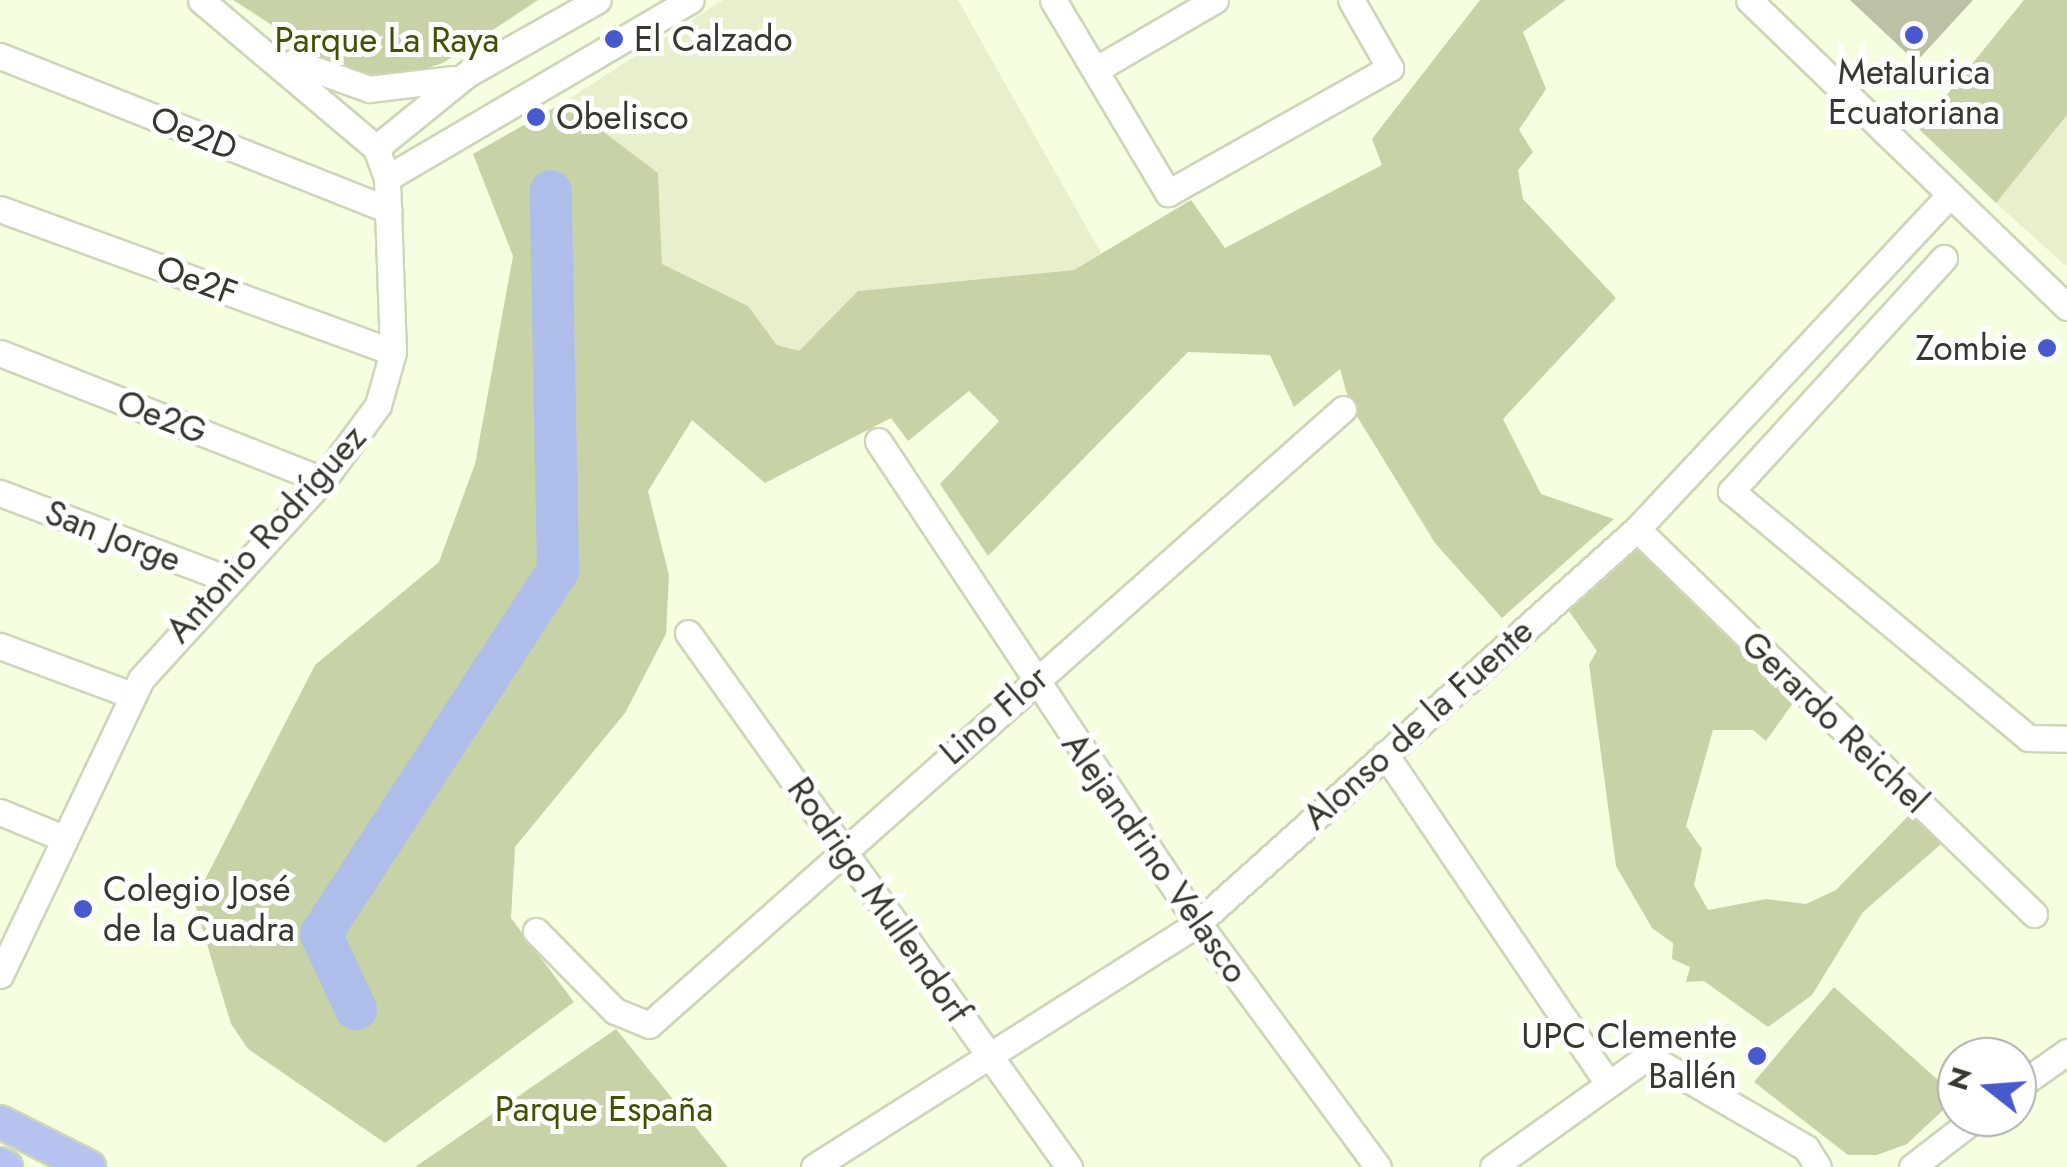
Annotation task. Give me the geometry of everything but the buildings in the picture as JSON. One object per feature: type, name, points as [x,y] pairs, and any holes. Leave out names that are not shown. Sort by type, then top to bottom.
[{"type":"main road","points":[[0,1122],[89,1167]]},
{"type":"street","name":"Antonio Rodríguez","points":[[0,975],[132,695],[225,578],[323,480],[378,405],[394,352],[387,178],[376,148],[266,50],[201,0]]},
{"type":"street","points":[[376,148],[467,74],[598,0]]},
{"type":"street","points":[[387,178],[691,0]]},
{"type":"street","points":[[1052,0],[1168,193],[1390,68],[1351,0]]},
{"type":"street","points":[[1095,70],[1215,0]]},
{"type":"street","points":[[1749,0],[2067,308]]},
{"type":"street","name":"Antonio Rodríguez","points":[[266,50],[370,89],[405,91],[467,74]]},
{"type":"street","name":"Oe2D","points":[[0,56],[389,210]]},
{"type":"street","name":"Alonso de la Fuente","points":[[814,1167],[1198,924],[1637,529],[1950,195]]},
{"type":"street","name":"Oe2F","points":[[0,209],[394,352]]},
{"type":"street","points":[[1944,258],[1731,491],[2028,738],[2067,739]]},
{"type":"street","name":"Oe2G","points":[[0,353],[323,480]]},
{"type":"street","name":"Lino Flor","points":[[536,930],[614,1011],[650,1025],[844,846],[1342,409]]},
{"type":"street","name":"Alejandrino Velasco","points":[[878,441],[1033,682],[1198,924],[1378,1167]]},
{"type":"street","name":"San Jorge","points":[[0,493],[225,578]]},
{"type":"street","name":"Gerardo Reichel","points":[[1637,529],[2034,914]]},
{"type":"street","name":"Rodrigo Mullendorf","points":[[688,633],[844,846],[1069,1167]]},
{"type":"street","points":[[0,646],[132,695]]},
{"type":"street","points":[[1385,754],[1606,1081]]},
{"type":"street","points":[[0,812],[63,838]]},
{"type":"street","points":[[2037,1073],[2067,1052]]},
{"type":"street","points":[[1493,1167],[1606,1081],[1648,1056],[1806,1148],[1818,1167]]},
{"type":"street","points":[[1912,1167],[1952,1137]]},
{"type":"shaded area","points":[[723,0],[958,0],[1101,253],[1074,270],[858,291],[799,352],[777,345],[748,306],[662,264],[658,173],[564,102]]},
{"type":"shaded area","points":[[2067,115],[2067,267],[1996,203]]},
{"type":"green space","name":"Parque La Raya","points":[[233,0],[538,0],[443,63],[387,81],[329,62]]},
{"type":"green space","points":[[1480,0],[1566,0],[1523,32],[1546,89],[1519,130],[1533,152],[1518,170],[1523,199],[1616,298],[1503,419],[1541,494],[1614,519],[1502,618],[1435,543],[1350,405],[1340,369],[1294,407],[1270,355],[1188,352],[988,556],[940,484],[999,421],[969,391],[908,441],[891,418],[765,483],[692,420],[648,491],[669,575],[666,634],[625,713],[515,847],[511,918],[574,1002],[385,1143],[248,1049],[231,1024],[194,901],[315,665],[439,562],[475,464],[513,256],[473,154],[564,102],[658,173],[662,264],[748,306],[777,345],[799,351],[858,291],[1074,270],[1191,200],[1225,248],[1382,165],[1372,139]]},
{"type":"green space","points":[[2024,0],[2067,0],[2067,115],[1996,203],[1919,129]]},
{"type":"green space","points":[[1643,535],[1798,696],[1766,741],[1753,730],[1713,730],[1686,826],[1702,849],[1694,885],[1708,910],[1766,899],[1806,904],[1836,890],[1914,810],[1947,839],[1863,912],[1812,995],[1768,1027],[1704,981],[1686,982],[1690,967],[1672,959],[1673,943],[1652,928],[1616,866],[1589,664],[1597,651],[1566,607]]},
{"type":"green space","points":[[1834,987],[1937,1079],[1937,1116],[1907,1144],[1877,1155],[1848,1155],[1754,1082]]},
{"type":"green space","name":"Parque España","points":[[616,1029],[728,1167],[415,1167]]},
{"type":"waterway","points":[[356,1009],[321,934],[558,571],[551,191]]},
{"type":"place","name":"Metalurica Ecuatoriana","points":[[1914,35]]},
{"type":"place","name":"El Calzado","points":[[614,39]]},
{"type":"place","name":"Obelisco","points":[[536,117]]},
{"type":"place","name":"Zombie","points":[[2047,348]]},
{"type":"place","name":"Colegio José de la Cuadra","points":[[83,909]]},
{"type":"place","name":"UPC Clemente Ballén","points":[[1757,1056]]}]
